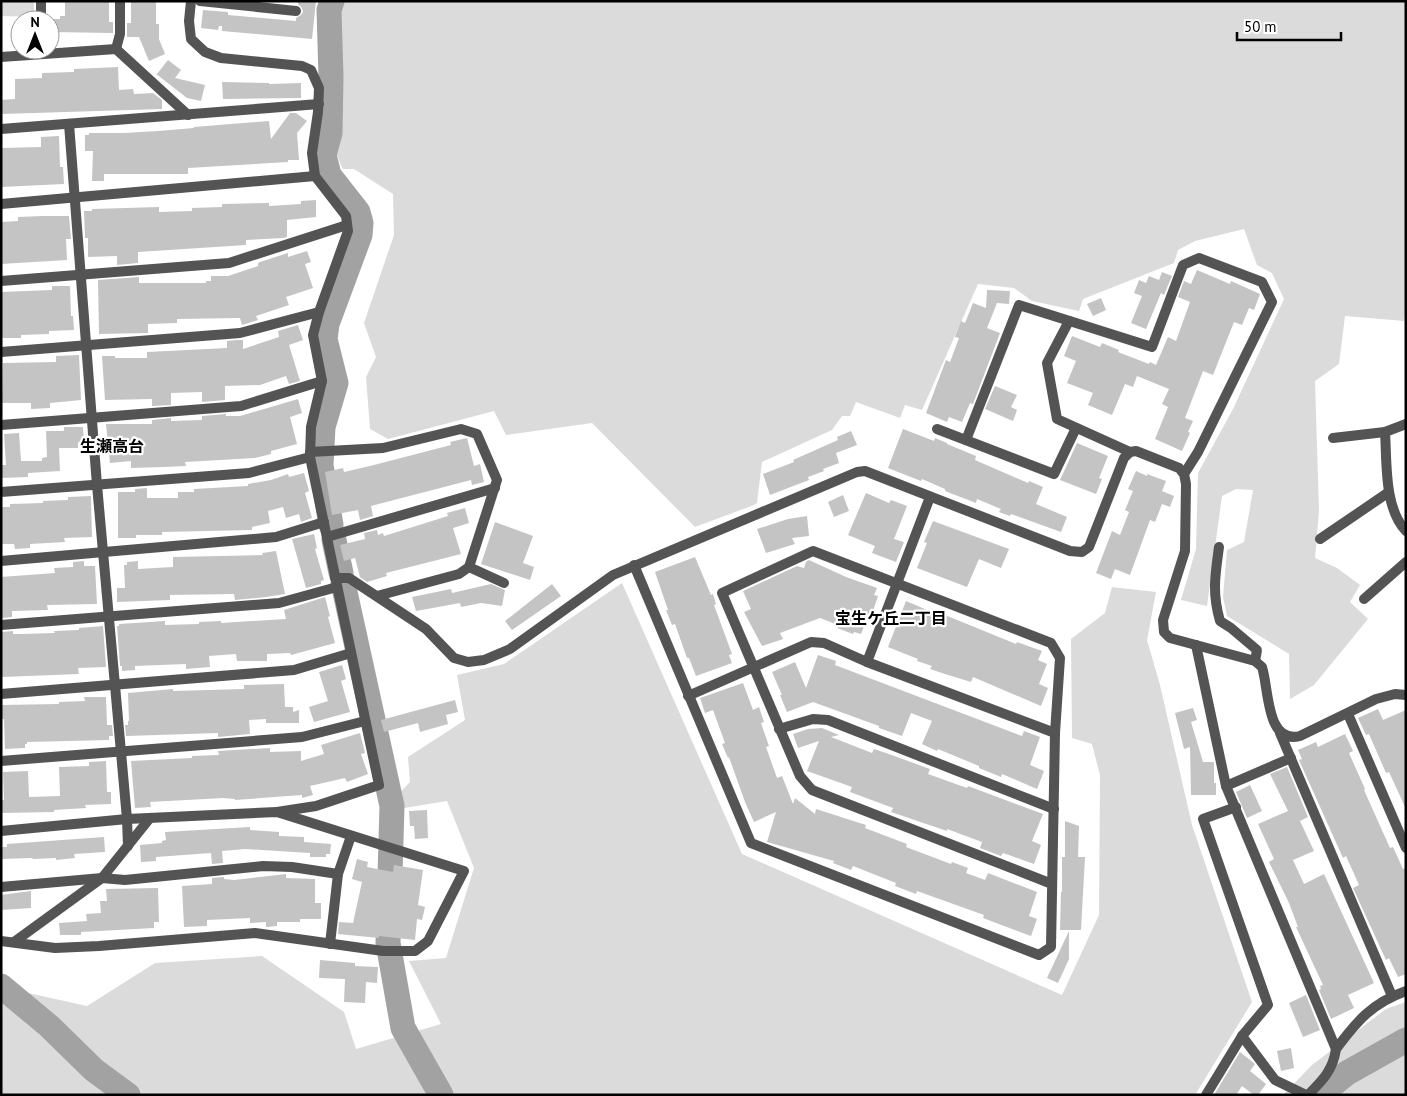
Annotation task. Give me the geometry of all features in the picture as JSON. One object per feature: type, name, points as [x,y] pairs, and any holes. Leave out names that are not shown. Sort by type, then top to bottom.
[{"type":"street","points":[[116,49],[120,34],[120,1]]},
{"type":"street","points":[[1,831],[127,819],[277,812],[316,806],[379,785],[324,522],[311,427],[322,381],[313,335],[319,312],[348,231],[346,216],[315,176],[312,153],[319,104],[319,88],[311,70],[302,66],[222,58],[204,52],[192,39],[189,21],[191,1]]},
{"type":"street","points":[[200,1],[296,11]]},
{"type":"street","points":[[60,51],[116,49],[188,115]]},
{"type":"street","points":[[1,129],[319,104]]},
{"type":"street","points":[[69,124],[128,846]]},
{"type":"street","points":[[1,204],[315,176]]},
{"type":"street","points":[[1,281],[229,263],[348,225]]},
{"type":"street","points":[[966,440],[1019,305],[1152,347],[1183,265],[1199,258],[1262,282],[1272,302],[1198,452],[1184,474]]},
{"type":"street","points":[[1,352],[240,333],[319,312]]},
{"type":"street","points":[[1069,321],[1047,363],[1057,419],[1130,452],[1136,452],[1179,468],[1184,474],[1186,484],[1185,550],[1163,620],[1164,632],[1170,638],[1255,661],[1262,667],[1272,720],[1291,758],[1392,996]]},
{"type":"street","points":[[1,425],[241,406],[322,381]]},
{"type":"street","points":[[1332,438],[1385,432],[1406,424]]},
{"type":"street","points":[[937,429],[1054,474],[1076,428]]},
{"type":"street","points":[[1,492],[249,473],[316,453],[383,448],[461,429],[477,434],[497,480],[469,567],[459,574],[376,596]]},
{"type":"street","points":[[1385,432],[1389,492],[1394,514],[1406,531]]},
{"type":"street","points":[[1,625],[279,603],[349,578],[426,629],[454,658],[468,662],[484,660],[510,649],[614,575],[858,472],[865,471],[1070,552],[1082,552],[1089,547],[1124,458],[1130,452]]},
{"type":"street","points":[[327,537],[495,488]]},
{"type":"street","points":[[1320,539],[1389,492]]},
{"type":"street","points":[[867,662],[930,497]]},
{"type":"street","points":[[1,561],[276,537],[324,522]]},
{"type":"street","points":[[1219,547],[1214,589],[1215,604],[1220,621],[1245,638],[1257,650],[1255,661]]},
{"type":"street","points":[[634,565],[751,843],[1039,955],[1051,947],[1056,733],[1060,658],[1051,643],[813,551],[722,593],[752,668],[800,776],[812,790],[1052,884]]},
{"type":"street","points":[[1364,599],[1406,562]]},
{"type":"street","points":[[469,567],[504,583]]},
{"type":"street","points":[[688,696],[810,642],[824,643],[867,662],[1056,733]]},
{"type":"street","points":[[1196,645],[1226,786],[1336,1049]]},
{"type":"street","points":[[1,694],[294,670],[351,653]]},
{"type":"street","points":[[1280,733],[1292,738],[1300,736],[1376,699],[1395,694],[1406,695]]},
{"type":"street","points":[[1348,714],[1406,848]]},
{"type":"street","points":[[779,729],[813,719],[828,720],[1054,809]]},
{"type":"street","points":[[1,761],[302,737],[365,721]]},
{"type":"street","points":[[1226,786],[1291,758]]},
{"type":"street","points":[[1206,1095],[1242,1036],[1268,1005],[1203,819],[1236,807]]},
{"type":"street","points":[[1,941],[55,948],[256,933],[388,951],[415,952],[428,941],[464,871],[277,812]]},
{"type":"street","points":[[14,942],[102,878],[150,818]]},
{"type":"street","points":[[330,944],[338,874],[351,836]]},
{"type":"street","points":[[1,887],[102,878],[125,880],[263,866],[292,867],[338,874]]},
{"type":"street","points":[[1242,1036],[1275,1080],[1307,1095],[1318,1085],[1334,1063],[1336,1049],[1367,1012],[1392,996],[1406,992]]},
{"type":"shaded area","points":[[1,1],[34,1],[34,10],[10,10],[10,16],[1,16]]},
{"type":"shaded area","points":[[332,1],[1405,1],[1406,306],[1404,321],[1345,316],[1339,364],[1315,381],[1319,511],[1315,558],[1337,568],[1360,585],[1350,602],[1368,619],[1314,685],[1290,699],[1289,654],[1227,616],[1223,597],[1227,550],[1244,542],[1253,490],[1236,489],[1222,496],[1207,606],[1181,600],[1196,549],[1198,473],[1233,409],[1284,299],[1272,273],[1257,265],[1244,229],[1195,241],[1178,250],[1174,263],[1083,299],[1079,311],[1032,301],[1014,288],[978,284],[922,410],[905,405],[900,418],[856,402],[850,416],[842,416],[832,430],[762,462],[757,503],[695,527],[592,423],[506,435],[494,411],[388,439],[370,429],[366,377],[376,357],[364,323],[394,235],[393,194],[354,169],[343,169],[337,156],[332,130],[335,55],[331,16]]},
{"type":"shaded area","points":[[622,583],[742,854],[1062,995],[1099,915],[1100,775],[1092,744],[1072,738],[1071,639],[1105,613],[1112,587],[1156,592],[1147,640],[1160,685],[1192,825],[1252,1002],[1195,1095],[1,1095],[1,987],[87,1006],[155,963],[262,956],[344,1012],[356,1049],[441,1024],[409,961],[446,958],[474,868],[447,801],[398,809],[395,798],[410,782],[408,757],[465,720],[457,675],[504,664]]},
{"type":"shaded area","points":[[1406,1002],[1406,1095],[1283,1095],[1312,1065],[1386,1009]]},
{"type":"building","points":[[65,1],[109,1],[109,22],[113,22],[113,33],[60,32],[60,16],[65,16]]},
{"type":"building","points":[[131,1],[156,1],[156,24],[159,24],[159,39],[165,54],[149,61],[139,37],[127,37],[127,23],[131,23]]},
{"type":"building","points":[[298,1],[316,1],[312,39],[222,31],[222,26],[219,26],[218,30],[201,28],[203,10],[228,12],[228,15],[296,21],[296,18],[303,12]]},
{"type":"building","points":[[168,60],[181,70],[175,78],[205,85],[201,101],[187,98],[155,73],[157,74]]},
{"type":"building","points":[[118,67],[119,90],[133,89],[134,94],[153,93],[162,100],[162,109],[1,114],[1,100],[15,99],[15,79],[42,78],[42,73],[74,72],[74,69]]},
{"type":"building","points":[[222,82],[301,83],[301,98],[223,99]]},
{"type":"building","points":[[290,113],[296,113],[307,121],[297,133],[299,160],[188,168],[188,174],[104,174],[104,181],[92,181],[93,151],[85,151],[85,135],[89,135],[89,133],[158,131],[269,121],[271,139]]},
{"type":"building","points":[[59,136],[60,167],[63,167],[64,184],[1,187],[1,148],[41,147],[41,137]]},
{"type":"building","points":[[316,200],[316,217],[287,220],[287,237],[283,238],[246,240],[246,245],[138,252],[138,263],[117,265],[117,256],[88,257],[88,238],[85,238],[84,211],[92,211],[92,209],[159,207],[159,212],[192,211],[192,208],[222,207],[222,204],[269,203],[269,206],[301,204],[301,201]]},
{"type":"building","points":[[69,216],[71,239],[66,239],[67,260],[1,264],[1,222],[18,221],[18,217]]},
{"type":"building","points":[[307,251],[311,262],[305,264],[313,288],[286,297],[289,305],[256,316],[258,320],[242,325],[240,318],[177,319],[177,323],[148,324],[148,333],[99,334],[98,280],[139,277],[139,283],[206,283],[206,281],[211,281],[211,276],[228,276],[288,253],[288,257]]},
{"type":"building","points":[[1197,270],[1230,284],[1231,281],[1260,294],[1254,310],[1249,308],[1242,325],[1234,322],[1213,375],[1203,371],[1185,418],[1193,421],[1182,451],[1155,439],[1168,407],[1162,404],[1169,389],[1137,376],[1133,387],[1125,384],[1112,415],[1088,405],[1093,393],[1067,383],[1076,361],[1064,356],[1072,336],[1100,347],[1102,343],[1119,350],[1118,352],[1156,365],[1168,337],[1176,341],[1190,302],[1178,297],[1184,281],[1191,284]]},
{"type":"building","points":[[1162,272],[1172,276],[1164,295],[1161,293],[1146,329],[1131,323],[1142,296],[1134,293],[1139,280],[1146,283],[1149,276],[1159,280]]},
{"type":"building","points":[[52,286],[70,286],[71,316],[73,316],[74,330],[49,331],[49,334],[21,335],[21,338],[1,338],[1,292],[52,290]]},
{"type":"building","points":[[987,290],[1010,291],[1009,304],[997,303],[987,328],[1000,333],[973,404],[970,403],[962,422],[949,417],[947,422],[926,413],[946,360],[950,362],[959,338],[955,337],[961,321],[965,323],[973,303],[986,308]]},
{"type":"building","points":[[1101,298],[1106,310],[1093,316],[1087,304]]},
{"type":"building","points":[[298,325],[303,340],[289,345],[300,381],[289,384],[286,376],[260,385],[225,386],[225,400],[202,402],[202,392],[171,393],[171,405],[152,406],[152,399],[105,400],[102,356],[147,358],[147,352],[227,348],[227,341],[237,340],[243,340],[243,349],[279,337],[278,331]]},
{"type":"building","points":[[79,355],[81,400],[50,403],[50,408],[31,409],[31,403],[2,403],[3,363],[56,362],[56,356]]},
{"type":"building","points":[[995,386],[1017,395],[1011,407],[1017,410],[1013,421],[985,409]]},
{"type":"building","points":[[298,399],[302,413],[290,417],[297,444],[271,451],[271,454],[255,458],[185,462],[186,466],[131,468],[131,461],[110,463],[106,424],[152,424],[152,420],[171,418],[171,421],[202,420],[202,416],[226,414],[226,416],[240,416]]},
{"type":"building","points":[[64,427],[83,427],[84,442],[78,442],[78,448],[59,448],[60,471],[28,473],[28,477],[1,478],[1,465],[6,465],[4,434],[19,433],[21,461],[42,461],[42,458],[47,457],[46,431],[64,431]]},
{"type":"building","points":[[903,429],[934,441],[935,438],[976,456],[975,460],[1028,483],[1029,481],[1043,487],[1036,504],[1067,517],[1061,532],[1011,514],[1010,516],[999,512],[1001,509],[977,499],[976,503],[945,491],[945,489],[922,479],[921,481],[888,468]]},
{"type":"building","points":[[851,431],[857,445],[836,453],[839,463],[808,477],[809,480],[770,495],[763,474],[794,462],[793,460],[838,440],[837,437]]},
{"type":"building","points":[[467,438],[474,466],[480,464],[484,482],[472,485],[471,480],[371,506],[373,516],[360,520],[358,510],[332,515],[325,472],[343,468],[344,472],[370,466],[451,445],[450,442]]},
{"type":"building","points":[[1077,443],[1108,456],[1099,478],[1102,479],[1096,494],[1060,480]]},
{"type":"building","points":[[1136,471],[1166,481],[1162,491],[1174,496],[1170,507],[1162,504],[1155,522],[1150,520],[1130,575],[1115,569],[1111,579],[1096,573],[1112,531],[1120,535],[1129,512],[1125,510],[1133,491],[1128,489]]},
{"type":"building","points":[[304,473],[309,491],[305,493],[312,518],[301,522],[299,514],[286,518],[283,507],[268,511],[270,523],[252,527],[252,530],[162,532],[162,535],[136,535],[136,538],[118,538],[118,492],[135,492],[135,489],[147,488],[147,498],[178,498],[178,492],[194,492],[194,489],[248,486],[248,484],[271,480],[288,474],[289,477]]},
{"type":"building","points":[[866,493],[889,503],[891,500],[907,506],[894,539],[904,542],[896,562],[872,553],[875,546],[848,535]]},
{"type":"building","points":[[843,495],[849,511],[834,517],[828,502]]},
{"type":"building","points":[[91,496],[92,537],[64,538],[65,542],[30,544],[30,548],[15,549],[14,544],[1,544],[1,507],[10,507],[10,504],[43,503],[43,501],[68,500],[68,497]]},
{"type":"building","points":[[465,508],[469,523],[453,528],[461,554],[386,573],[387,576],[367,582],[360,577],[355,558],[344,561],[340,545],[365,539],[364,533],[377,530],[378,535],[383,533],[384,536],[448,516],[447,513]]},
{"type":"building","points":[[807,516],[809,536],[792,538],[795,544],[766,553],[757,529],[788,519]]},
{"type":"building","points":[[933,521],[1009,549],[1001,568],[979,559],[967,587],[917,568],[927,543],[924,542]]},
{"type":"building","points":[[495,522],[533,536],[523,563],[534,567],[530,580],[481,564]]},
{"type":"building","points":[[314,534],[317,548],[315,549],[324,580],[321,581],[321,584],[306,588],[292,539]]},
{"type":"building","points":[[276,551],[285,594],[235,600],[234,594],[170,595],[170,600],[117,602],[117,588],[125,588],[124,565],[127,565],[127,562],[138,561],[138,569],[173,567],[173,557],[263,555],[262,553]]},
{"type":"building","points":[[695,557],[711,595],[713,594],[716,604],[714,605],[732,654],[729,655],[732,663],[696,676],[689,658],[687,658],[675,624],[672,625],[666,610],[668,610],[655,572]]},
{"type":"building","points":[[809,560],[846,577],[877,588],[874,595],[878,596],[872,614],[869,613],[861,634],[854,632],[853,634],[837,628],[838,625],[820,618],[780,633],[783,639],[762,646],[744,612],[751,609],[743,591],[797,566],[804,568]]},
{"type":"building","points":[[84,561],[84,566],[95,566],[97,604],[47,605],[48,610],[12,611],[12,617],[1,618],[1,577],[55,573],[54,568],[73,567],[73,562]]},
{"type":"building","points":[[491,584],[505,590],[502,606],[481,603],[461,607],[460,603],[416,611],[412,597],[451,589],[452,593]]},
{"type":"building","points":[[552,584],[561,596],[512,630],[505,621]]},
{"type":"building","points":[[325,597],[335,643],[291,655],[290,653],[267,654],[267,661],[237,661],[236,654],[209,656],[210,667],[186,669],[186,664],[135,666],[135,670],[122,671],[122,666],[120,666],[117,626],[119,624],[165,621],[165,625],[199,624],[199,622],[221,621],[221,623],[286,619],[284,610]]},
{"type":"building","points":[[906,601],[1016,644],[1017,642],[1042,651],[1038,660],[1047,664],[1039,684],[1048,688],[1041,706],[973,677],[971,682],[930,669],[932,666],[888,647]]},
{"type":"building","points":[[103,626],[106,667],[78,668],[79,674],[2,677],[1,632],[13,631],[13,634],[55,633],[54,631],[79,630],[79,628]]},
{"type":"building","points":[[818,655],[836,661],[835,665],[1022,736],[1024,731],[1040,737],[1030,765],[1044,771],[1037,789],[1002,774],[1001,777],[979,768],[979,766],[922,744],[932,721],[911,713],[902,736],[813,702],[787,712],[772,672],[795,662],[806,688]]},
{"type":"building","points":[[342,665],[346,679],[341,681],[350,712],[314,722],[309,707],[328,701],[319,672]]},
{"type":"building","points":[[743,683],[753,710],[759,707],[764,722],[761,723],[769,746],[766,747],[777,778],[782,776],[793,804],[795,798],[815,814],[816,809],[866,825],[865,828],[907,844],[906,847],[951,864],[952,862],[968,868],[966,873],[985,880],[988,873],[1037,892],[1029,916],[1037,919],[1031,936],[983,918],[984,915],[917,891],[916,894],[895,886],[896,883],[853,866],[851,870],[833,863],[834,861],[767,842],[776,812],[754,822],[729,757],[722,744],[725,743],[713,710],[705,713],[700,698]]},
{"type":"building","points":[[284,684],[285,707],[293,707],[293,712],[299,710],[299,723],[266,723],[266,719],[249,720],[250,734],[218,737],[218,733],[126,736],[125,725],[128,725],[129,721],[128,693],[173,689],[173,691],[244,689],[244,685]]},
{"type":"building","points":[[84,697],[106,697],[107,725],[112,725],[113,736],[109,736],[109,740],[27,742],[25,748],[5,749],[4,719],[1,719],[1,705],[59,704],[59,702],[85,701]]},
{"type":"building","points":[[455,700],[458,712],[446,715],[448,724],[420,732],[418,723],[384,732],[381,720]]},
{"type":"building","points":[[1193,708],[1197,720],[1191,722],[1203,762],[1214,762],[1216,795],[1191,795],[1190,747],[1184,749],[1175,713]]},
{"type":"building","points":[[1378,709],[1383,720],[1406,710],[1406,809],[1389,772],[1386,773],[1369,734],[1366,735],[1358,718]]},
{"type":"building","points":[[822,728],[839,735],[831,737],[872,753],[874,749],[886,753],[930,769],[928,774],[967,788],[968,786],[1043,814],[1032,841],[1041,845],[1034,864],[1003,853],[1001,856],[980,848],[982,842],[891,812],[893,808],[850,792],[852,787],[807,771],[819,741],[798,748],[793,734],[808,729]]},
{"type":"building","points":[[360,733],[365,753],[361,754],[368,774],[347,782],[345,778],[310,786],[313,795],[302,798],[302,795],[235,800],[223,798],[150,802],[151,807],[135,808],[131,761],[192,758],[192,756],[219,755],[218,751],[270,748],[270,752],[301,751],[301,761],[324,754],[321,745]]},
{"type":"building","points":[[1345,734],[1353,751],[1349,753],[1390,848],[1393,847],[1403,869],[1406,868],[1406,974],[1398,977],[1389,958],[1386,960],[1353,888],[1359,885],[1346,856],[1343,858],[1299,760],[1302,759],[1298,750],[1316,742],[1318,747]]},
{"type":"building","points":[[106,761],[107,792],[111,792],[111,804],[85,805],[86,808],[54,810],[54,812],[1,813],[1,800],[4,800],[3,772],[28,771],[29,797],[60,796],[59,767],[89,766],[89,762]]},
{"type":"building","points":[[1287,767],[1308,817],[1300,821],[1314,851],[1293,860],[1304,884],[1324,874],[1374,983],[1348,995],[1354,1008],[1331,1019],[1319,990],[1321,989],[1320,986],[1323,985],[1296,927],[1298,927],[1289,903],[1269,862],[1274,859],[1258,824],[1288,811],[1270,774]]},
{"type":"building","points":[[1250,785],[1262,811],[1247,818],[1236,792]]},
{"type":"building","points":[[427,810],[428,838],[415,839],[414,826],[410,826],[409,811]]},
{"type":"building","points":[[1065,821],[1079,826],[1078,857],[1085,857],[1081,930],[1060,930],[1062,857],[1065,857]]},
{"type":"building","points":[[250,827],[250,830],[279,832],[279,836],[304,837],[304,842],[331,844],[330,854],[326,854],[326,857],[310,857],[310,853],[245,849],[222,851],[223,863],[212,864],[211,853],[156,857],[156,861],[141,862],[140,845],[162,843],[162,841],[166,840],[165,832]]},
{"type":"building","points":[[104,837],[105,852],[74,854],[75,858],[56,860],[56,858],[1,859],[1,847],[7,847],[7,844]]},
{"type":"building","points":[[357,859],[368,862],[367,867],[393,872],[394,865],[423,870],[418,905],[425,907],[422,920],[417,919],[415,940],[338,934],[339,922],[353,923],[362,882],[352,879]]},
{"type":"building","points":[[286,874],[286,878],[315,879],[315,903],[321,903],[321,919],[300,919],[300,922],[277,922],[277,926],[266,927],[266,922],[250,923],[250,918],[207,920],[207,926],[184,927],[182,886],[212,884],[212,878],[224,877],[224,879],[234,880]]},
{"type":"building","points":[[158,888],[159,922],[154,922],[154,928],[81,932],[81,935],[60,935],[59,923],[87,921],[86,914],[101,913],[100,901],[107,901],[106,889]]},
{"type":"building","points":[[31,891],[31,908],[1,910],[1,895]]},
{"type":"building","points":[[1069,931],[1069,959],[1058,983],[1047,978]]},
{"type":"building","points":[[320,960],[355,963],[355,966],[378,967],[377,983],[366,982],[365,1003],[344,1002],[345,979],[319,978]]},
{"type":"building","points":[[1306,995],[1320,1030],[1303,1037],[1289,1003]]},
{"type":"building","points":[[1291,1048],[1294,1068],[1281,1071],[1277,1051]]},
{"type":"building","points":[[1240,1052],[1255,1064],[1250,1071],[1266,1084],[1258,1095],[1254,1095],[1242,1086],[1236,1095],[1214,1095]]},
{"type":"waterway","points":[[331,525],[321,465],[323,427],[336,383],[325,339],[327,324],[360,235],[361,223],[358,212],[329,175],[324,155],[330,133],[329,10],[332,1]]},
{"type":"waterway","points":[[334,540],[341,573]]},
{"type":"waterway","points":[[343,583],[392,806],[388,943],[403,1028],[441,1095]]},
{"type":"waterway","points":[[1,986],[49,1026],[94,1070],[128,1095]]},
{"type":"waterway","points":[[1320,1095],[1347,1073],[1406,1040]]},
{"type":"district","name":"生瀬高台","points":[[112,446]]},
{"type":"district","name":"宝生ケ丘二丁目","points":[[891,618]]}]
